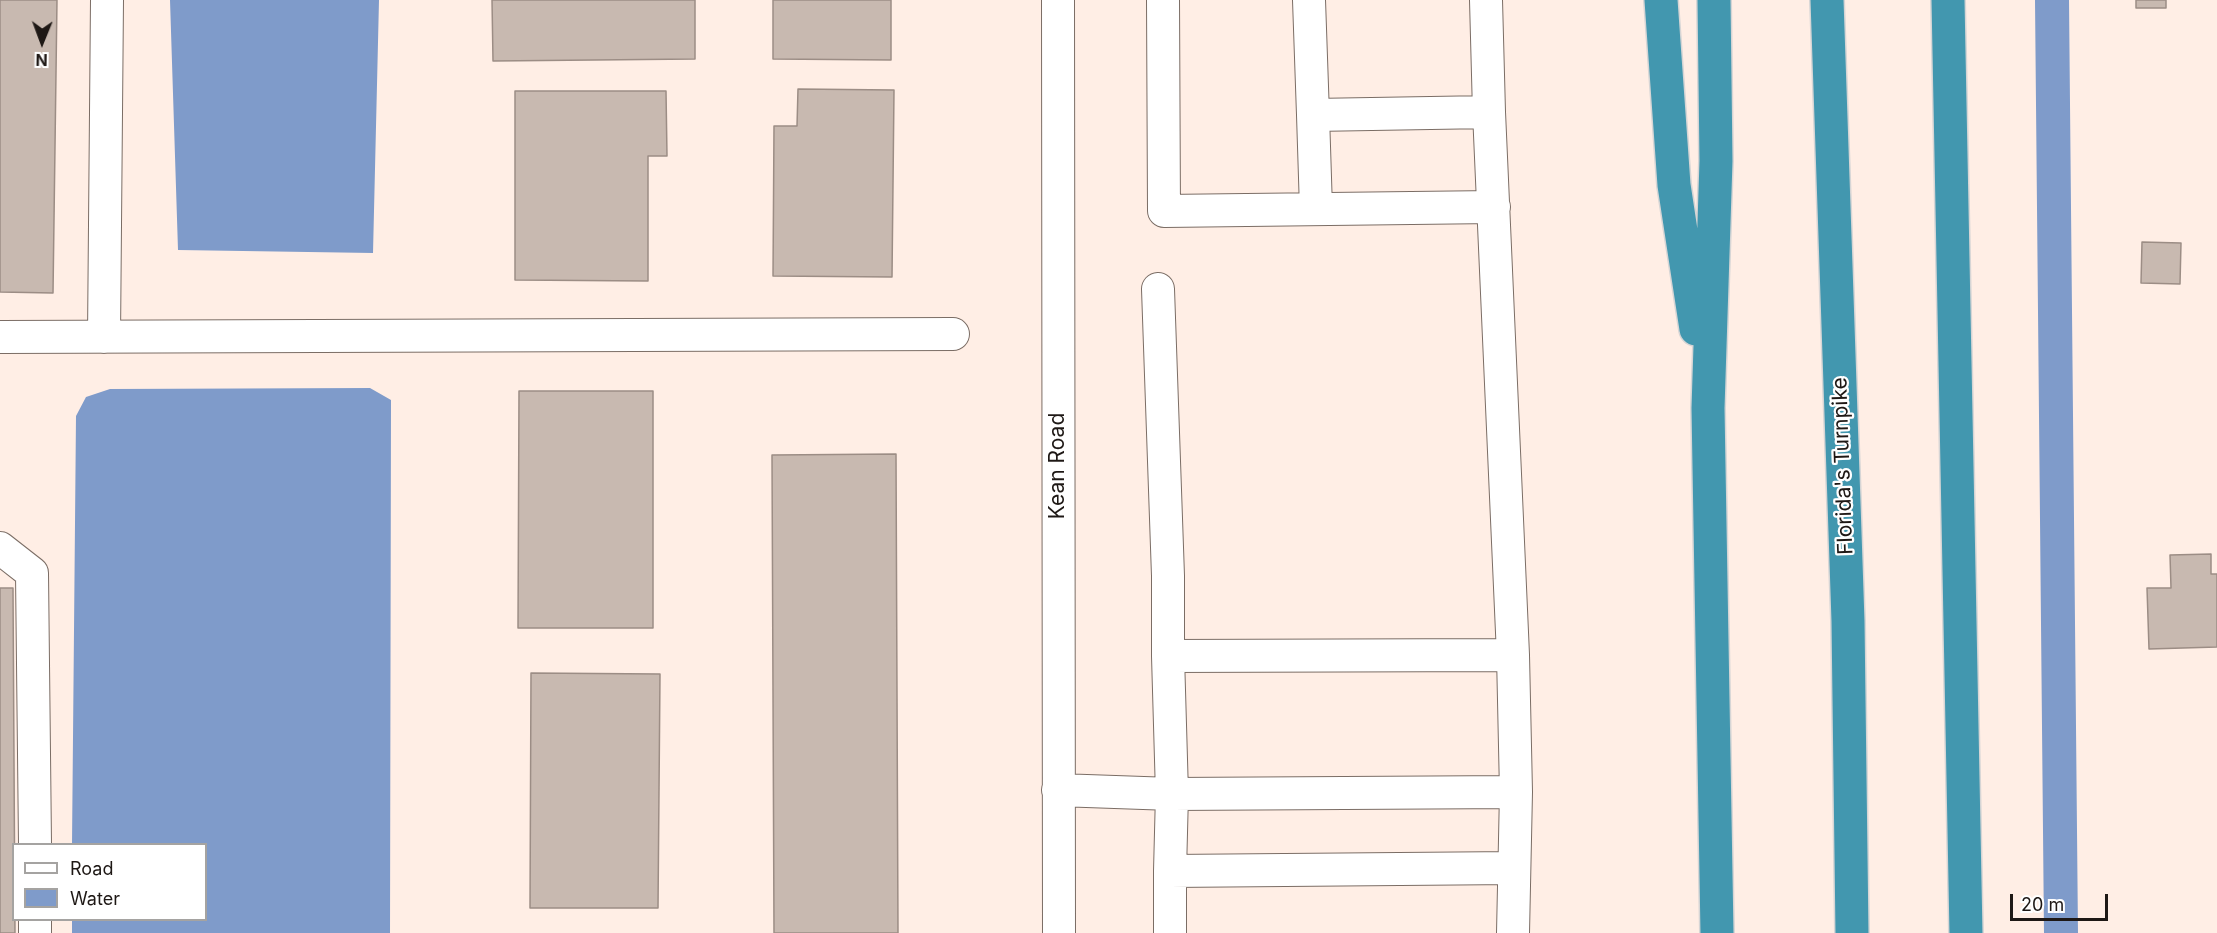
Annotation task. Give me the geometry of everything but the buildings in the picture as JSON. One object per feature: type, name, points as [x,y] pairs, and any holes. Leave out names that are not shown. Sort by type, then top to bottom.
[{"type":"highway","points":[[1661,0],[1674,185],[1708,408]]},
{"type":"highway","points":[[1714,0],[1716,161],[1708,408],[1717,933]]},
{"type":"highway","name":"Florida's Turnpike","points":[[1827,0],[1848,621],[1852,933]]},
{"type":"highway","points":[[1948,0],[1966,933]]},
{"type":"street","points":[[104,337],[107,0]]},
{"type":"street","name":"Kean Road","points":[[1058,0],[1059,933]]},
{"type":"street","points":[[1163,0],[1164,211],[1494,207]]},
{"type":"street","points":[[1309,0],[1316,209]]},
{"type":"street","points":[[1486,0],[1513,655],[1516,792],[1513,933]]},
{"type":"street","points":[[1313,115],[1489,112]]},
{"type":"street","points":[[1158,290],[1168,576],[1172,794],[1170,933]]},
{"type":"street","points":[[0,337],[953,334]]},
{"type":"street","points":[[0,548],[32,573],[34,843]]},
{"type":"street","points":[[1168,656],[1513,655]]},
{"type":"street","points":[[1058,790],[1172,794],[1516,792]]},
{"type":"street","points":[[1170,871],[1514,868]]},
{"type":"water","points":[[170,0],[379,0],[373,253],[178,250]]},
{"type":"water","points":[[370,388],[391,400],[390,933],[72,933],[72,921],[207,921],[207,843],[72,843],[76,416],[86,397],[110,389]]},
{"type":"waterway","points":[[2052,0],[2061,933]]}]
